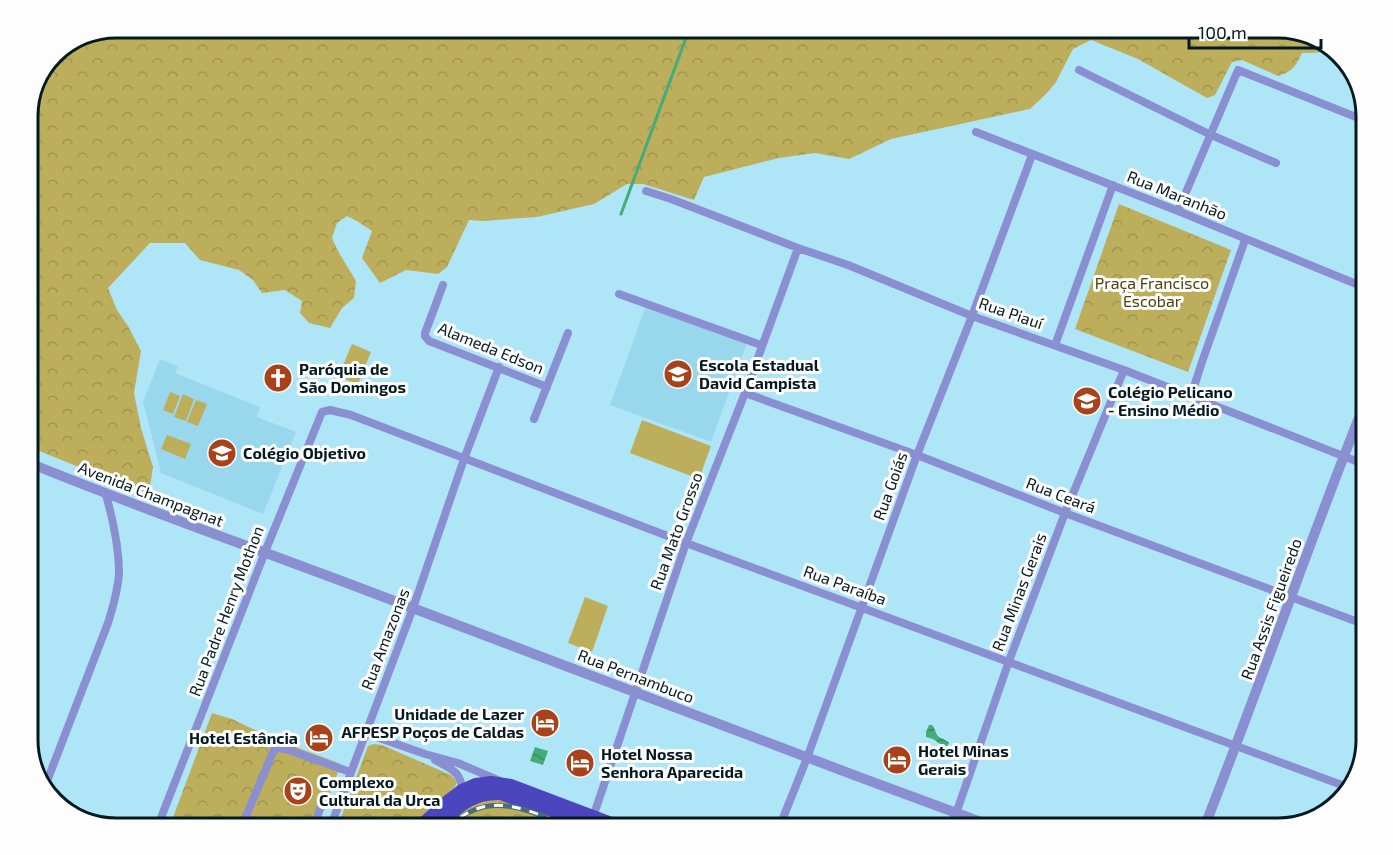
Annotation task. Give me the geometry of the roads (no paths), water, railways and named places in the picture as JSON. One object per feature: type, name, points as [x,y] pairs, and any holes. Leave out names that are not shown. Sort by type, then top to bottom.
[{"type":"main road","points":[[443,818],[463,797],[483,783],[499,783],[511,786],[579,818]]},
{"type":"main road","points":[[430,818],[450,800],[501,793],[574,818]]},
{"type":"street","points":[[1078,70],[1209,134],[1276,163]]},
{"type":"street","points":[[1178,211],[1238,70],[1355,117]]},
{"type":"street","name":"Rua Maranhão","points":[[976,132],[1355,284]]},
{"type":"street","name":"Rua Goiás","points":[[783,818],[917,455],[1032,155]]},
{"type":"street","points":[[1055,345],[1113,185]]},
{"type":"street","name":"Rua Piauí","points":[[646,191],[848,265],[972,316],[1124,370],[1356,461]]},
{"type":"street","points":[[1191,396],[1245,240]]},
{"type":"street","name":"Rua Mato Grosso","points":[[594,818],[686,543],[798,248]]},
{"type":"street","name":"Alameda Edson","points":[[443,285],[425,333],[429,341],[547,387]]},
{"type":"street","points":[[619,294],[761,345]]},
{"type":"street","points":[[534,419],[568,333]]},
{"type":"street","name":"Rua Amazonas","points":[[333,818],[413,608],[464,459],[499,368]]},
{"type":"street","name":"Rua Minas Gerais","points":[[955,818],[1009,661],[1065,513],[1124,370]]},
{"type":"street","name":"Rua Ceará","points":[[744,393],[917,455],[1065,513],[1356,621]]},
{"type":"street","name":"Rua Paraíba","points":[[330,410],[351,415],[686,543],[1341,785]]},
{"type":"street","name":"Rua Padre Henry Mothon","points":[[161,818],[322,412],[330,410]]},
{"type":"street","name":"Rua Assis Figueiredo","points":[[1208,818],[1356,427]]},
{"type":"street","name":"Avenida Champagnat","points":[[38,467],[106,495],[265,552]]},
{"type":"street","points":[[48,778],[108,623],[116,595],[119,574],[117,546],[106,495]]},
{"type":"street","name":"Rua Pernambuco","points":[[265,552],[970,818]]},
{"type":"street","points":[[365,733],[458,763],[511,786]]},
{"type":"street","points":[[245,818],[276,748],[286,749],[350,772]]},
{"type":"street","points":[[425,754],[454,771],[460,778],[463,797]]},
{"type":"street","points":[[318,814],[321,806],[325,804],[337,806]]},
{"type":"water","points":[[929,725],[933,726],[938,736],[949,743],[946,748],[926,737]]},
{"type":"water","points":[[535,747],[548,751],[543,765],[530,761]]},
{"type":"waterway","points":[[621,214],[686,38]]},
{"type":"waterway","points":[[496,818],[504,818]]},
{"type":"tunnel","points":[[317,818],[318,814]]},
{"type":"railway","points":[[460,818],[474,810],[499,805],[548,818]]},
{"type":"place","name":"Escola Estadual David Campista","points":[[678,374]]},
{"type":"place","name":"Paróquia de São Domingos","points":[[278,378]]},
{"type":"place","name":"Colégio Pelicano - Ensino Médio","points":[[1087,401]]},
{"type":"place","name":"Colégio Objetivo","points":[[222,453]]},
{"type":"place","name":"Unidade de Lazer AFPESP Poços de Caldas","points":[[545,723]]},
{"type":"place","name":"Hotel Estância","points":[[319,738]]},
{"type":"place","name":"Hotel Minas Gerais","points":[[897,760]]},
{"type":"place","name":"Hotel Nossa Senhora Aparecida","points":[[580,763]]},
{"type":"place","name":"Complexo Cultural da Urca","points":[[298,791]]},
{"type":"park label","name":"Praça Francisco Escobar","points":[[1152,292]]}]
